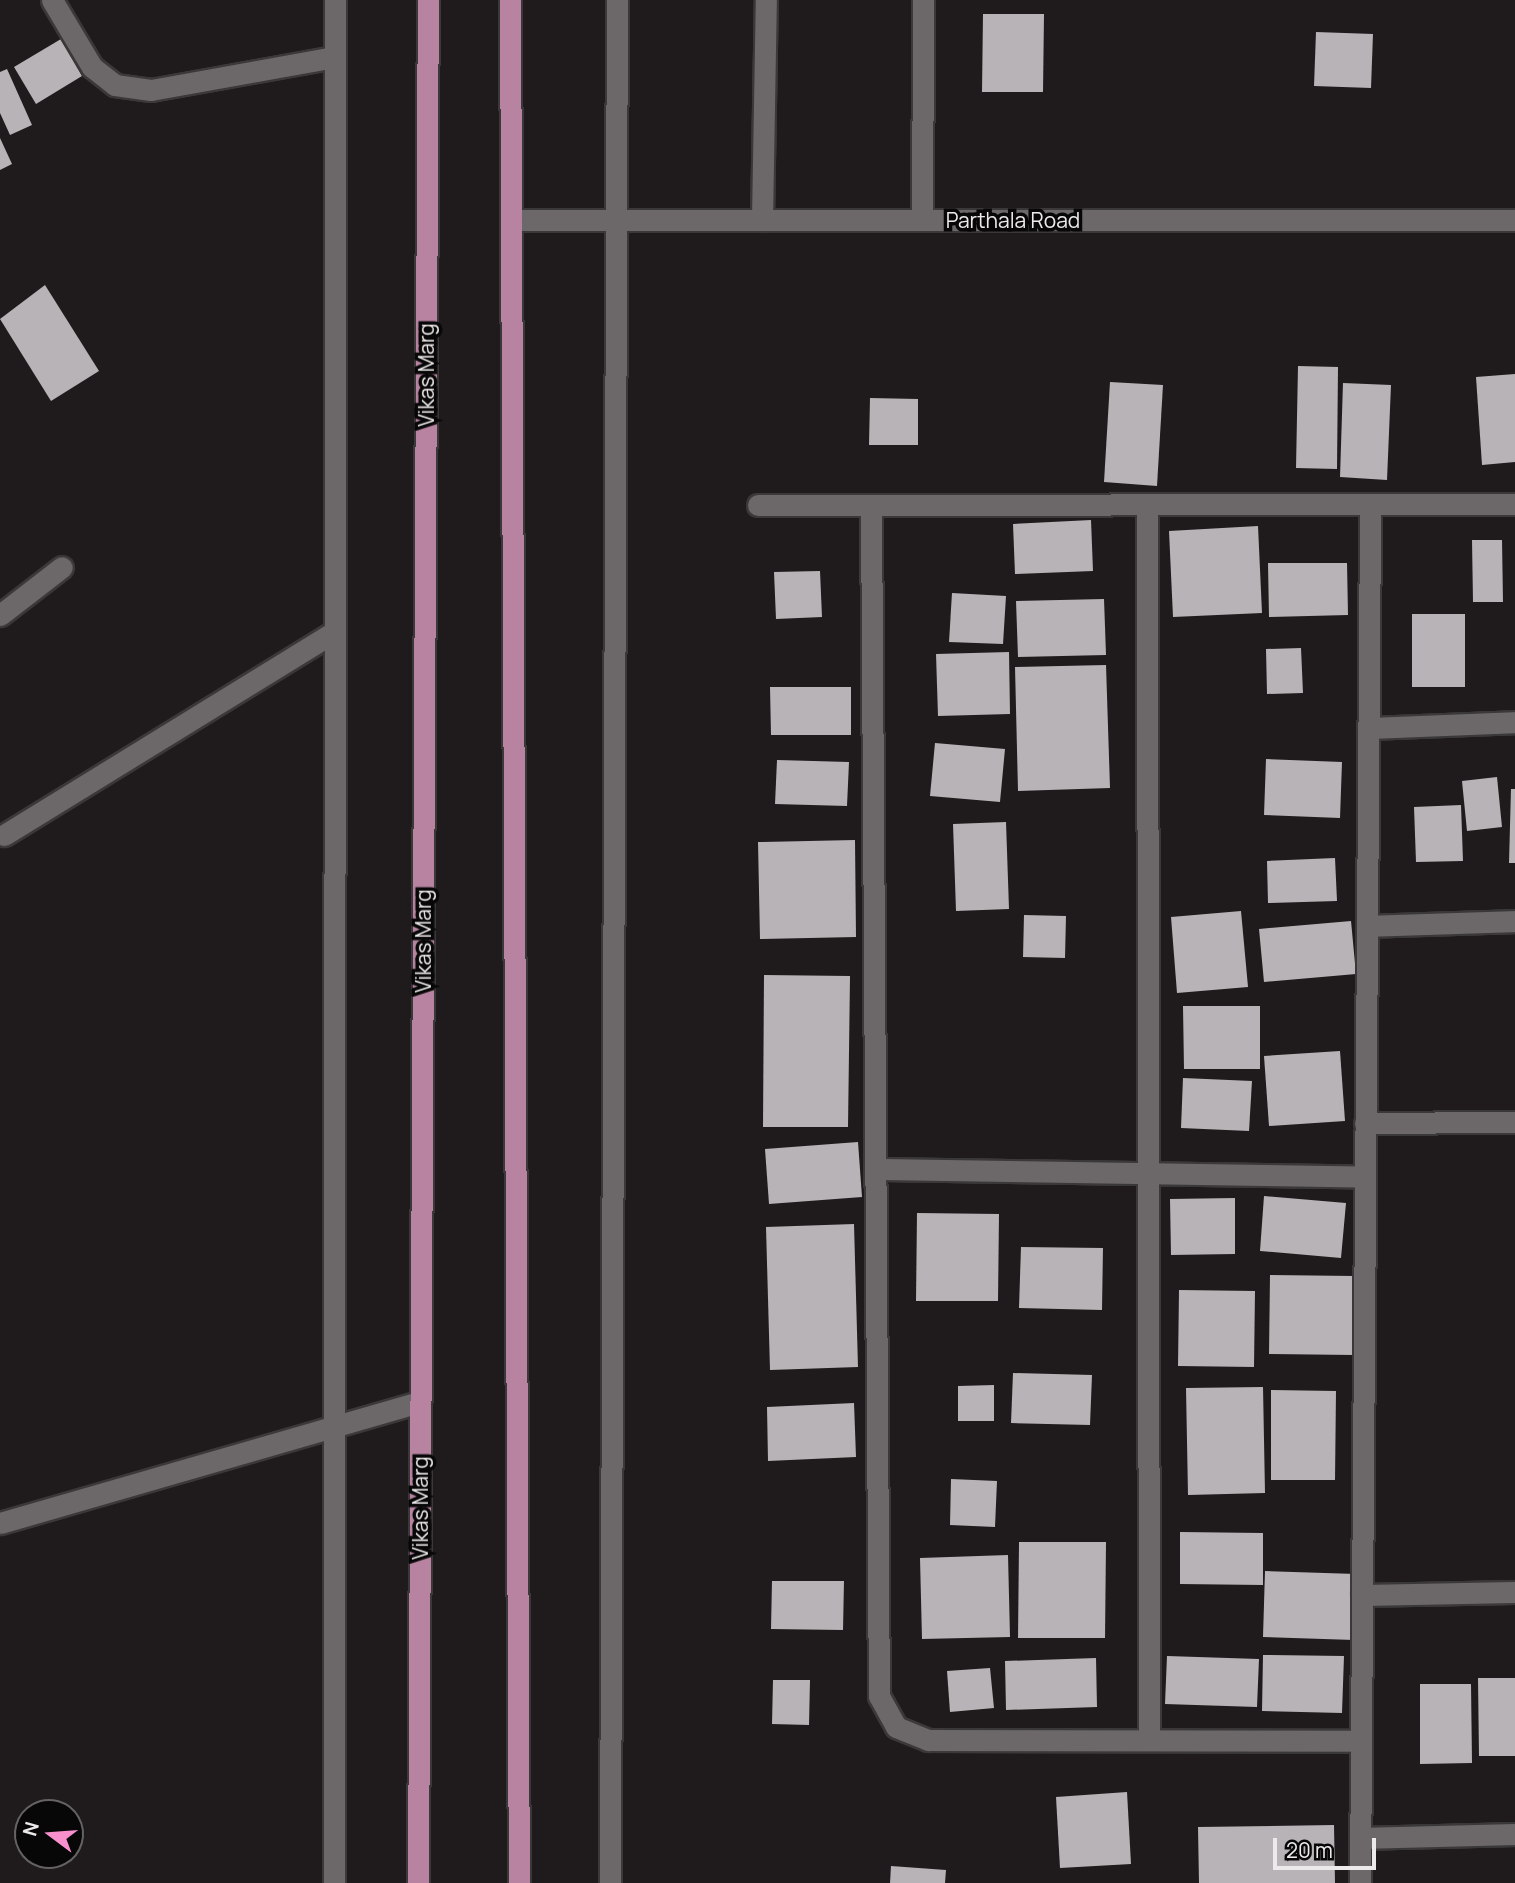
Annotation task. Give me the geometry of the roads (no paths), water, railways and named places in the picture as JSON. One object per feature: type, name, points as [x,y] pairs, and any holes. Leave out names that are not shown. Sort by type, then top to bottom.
[{"type":"main road","name":"Vikas Marg","points":[[418,1883],[428,0]]},
{"type":"main road","points":[[510,0],[519,1883]]},
{"type":"street","points":[[52,0],[92,67],[115,85],[151,90],[335,57]]},
{"type":"street","points":[[334,1883],[332,633],[335,0]]},
{"type":"street","points":[[610,1883],[617,0]]},
{"type":"street","points":[[762,220],[766,0]]},
{"type":"street","points":[[922,220],[923,0]]},
{"type":"street","name":"Parthala Road","points":[[511,220],[1515,220]]},
{"type":"street","points":[[1360,1883],[1370,504]]},
{"type":"street","points":[[758,505],[1515,504]]},
{"type":"street","points":[[871,505],[879,1696],[896,1727],[928,1740],[1359,1741]]},
{"type":"street","points":[[1147,505],[1149,1740]]},
{"type":"street","points":[[0,615],[62,567]]},
{"type":"street","points":[[4,835],[332,633]]},
{"type":"street","points":[[1368,728],[1515,722]]},
{"type":"street","points":[[1367,926],[1515,920]]},
{"type":"street","points":[[1365,1123],[1515,1122]]},
{"type":"street","points":[[876,1168],[1365,1177]]},
{"type":"street","points":[[0,1523],[420,1402]]},
{"type":"street","points":[[1362,1595],[1515,1592]]},
{"type":"street","points":[[1360,1838],[1515,1834]]}]
